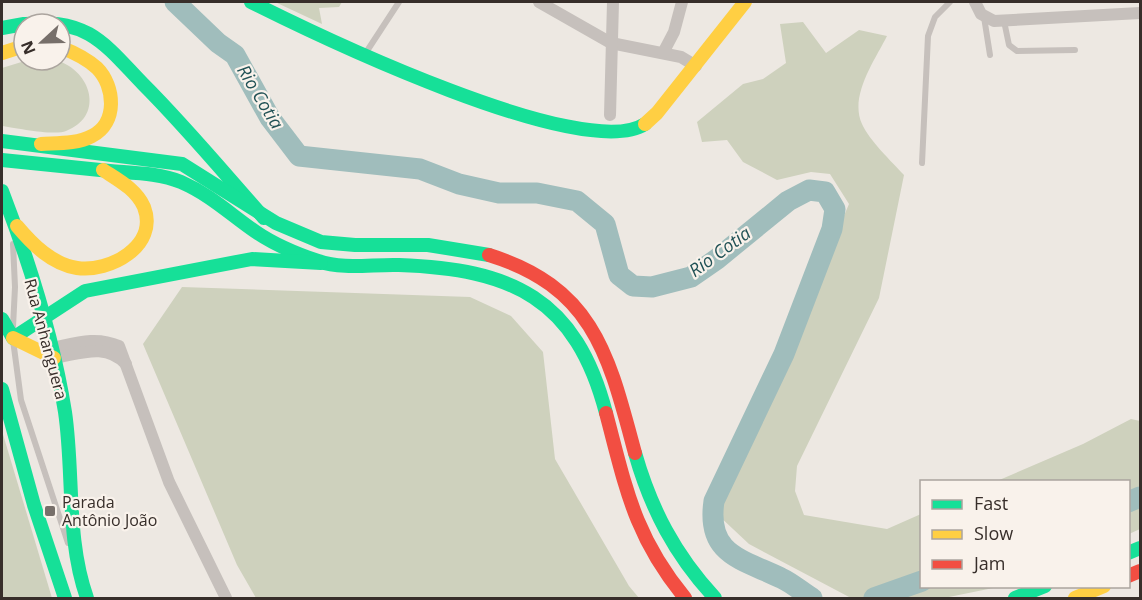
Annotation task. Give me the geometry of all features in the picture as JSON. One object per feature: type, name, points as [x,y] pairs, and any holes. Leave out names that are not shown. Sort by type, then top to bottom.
[{"type":"main road","points":[[251,2],[363,57],[482,102],[563,125],[612,132],[633,130],[646,124],[696,66],[745,2]]},
{"type":"main road","points":[[72,27],[94,37],[107,47],[176,117],[264,218]]},
{"type":"main road","points":[[41,144],[88,138],[106,125],[111,113],[111,92],[102,72],[72,51]]},
{"type":"main road","points":[[2,141],[41,144],[182,164],[209,176],[264,218],[312,240],[334,244],[423,244],[461,247],[511,259],[544,279],[571,300],[592,328],[609,361],[640,471],[656,514],[674,550],[715,598]]},
{"type":"main road","points":[[2,160],[144,173],[186,183],[210,196],[272,241],[321,262]]},
{"type":"main road","points":[[15,225],[41,251],[63,264],[96,268],[112,266],[122,260],[137,247],[144,236],[147,221],[143,204],[135,190],[124,179],[103,170]]},
{"type":"main road","name":"Rua Anhanguera","points":[[2,193],[15,225],[53,353],[65,413],[78,572],[87,598]]},
{"type":"main road","points":[[13,338],[43,321],[69,297],[99,288],[252,259],[473,271],[505,280],[538,300],[556,315],[577,340],[593,376],[631,512],[659,567],[685,598]]},
{"type":"main road","points":[[2,319],[13,338],[53,353]]},
{"type":"main road","points":[[2,389],[34,505],[64,598]]},
{"type":"main road","points":[[1015,598],[1040,588]]},
{"type":"main road","points":[[1075,598],[1099,588]]},
{"type":"street","points":[[539,2],[611,43],[681,57],[696,66]]},
{"type":"street","points":[[610,115],[613,2]]},
{"type":"street","points":[[663,54],[674,32],[682,2]]},
{"type":"street","points":[[975,2],[994,19],[1140,13]]},
{"type":"street","points":[[53,353],[108,351],[119,357],[129,367],[169,482],[226,598]]},
{"type":"lane","points":[[363,57],[399,2]]},
{"type":"lane","points":[[922,163],[928,36],[935,17],[950,2]]},
{"type":"lane","points":[[994,19],[1009,45],[1017,51],[1075,50]]},
{"type":"lane","points":[[990,55],[994,19]]},
{"type":"lane","points":[[2,193],[15,266],[13,338],[21,400],[78,572]]},
{"type":"green space","points":[[275,2],[342,2],[339,7],[319,8],[322,24]]},
{"type":"green space","points":[[803,22],[826,53],[859,30],[887,36],[865,78],[861,90],[859,113],[862,124],[870,137],[904,175],[879,298],[797,466],[795,491],[804,515],[887,529],[920,514],[920,588],[993,588],[944,598],[851,598],[749,544],[717,514],[849,204],[830,174],[811,172],[777,180],[743,162],[727,140],[702,142],[697,122],[743,84],[763,79],[786,63],[780,24]]},
{"type":"green space","points":[[12,65],[12,72],[72,72],[72,68],[80,76],[89,96],[89,106],[85,116],[78,125],[66,131],[53,133],[2,126],[2,68]]},
{"type":"green space","points":[[182,287],[470,297],[511,316],[543,352],[555,459],[629,586],[639,598],[256,598],[237,565],[143,344]]},
{"type":"green space","points":[[1131,419],[1140,421],[1140,529],[1130,534],[1130,480],[999,480],[1083,444]]},
{"type":"green space","points":[[2,431],[52,598],[2,598]]},
{"type":"waterway","name":"Rio Cotia","points":[[175,2],[218,43],[235,55],[270,118],[299,156],[420,169],[459,184],[499,193],[537,193],[577,201],[605,224],[619,275],[633,286],[652,287],[691,277],[717,259],[788,201],[809,190],[825,192],[835,209],[832,229],[784,354],[714,501],[713,519],[721,544],[730,553],[785,580],[812,598]]},
{"type":"waterway","name":"Rio Cotia","points":[[1130,501],[1140,497]]},
{"type":"waterway","name":"Rio Cotia","points":[[874,598],[920,582]]},
{"type":"traffic: fast","points":[[251,2],[389,66],[511,112],[567,126],[613,132],[645,124]]},
{"type":"traffic: fast","points":[[2,28],[12,26]]},
{"type":"traffic: fast","points":[[72,27],[89,34],[118,57],[264,218]]},
{"type":"traffic: fast","points":[[2,141],[182,164],[276,223],[321,242],[355,245],[428,245],[489,255]]},
{"type":"traffic: fast","points":[[2,160],[146,174],[173,179],[202,193],[271,241],[286,249],[328,264],[439,268],[475,274],[506,283],[534,297],[557,317],[577,342],[593,374],[606,413]]},
{"type":"traffic: fast","points":[[2,191],[39,300],[60,384],[68,435],[76,553],[87,598]]},
{"type":"traffic: fast","points":[[2,319],[13,338],[85,291],[252,259],[321,263]]},
{"type":"traffic: fast","points":[[2,389],[34,505],[65,598]]},
{"type":"traffic: fast","points":[[635,453],[641,474],[666,530],[688,565],[715,598]]},
{"type":"traffic: fast","points":[[1130,552],[1140,548]]},
{"type":"traffic: fast","points":[[1015,598],[1040,588]]},
{"type":"traffic: slow","points":[[645,124],[657,113],[745,2]]},
{"type":"traffic: slow","points":[[2,53],[12,50]]},
{"type":"traffic: slow","points":[[41,144],[67,143],[86,139],[100,130],[110,114],[110,94],[103,76],[97,68],[72,52]]},
{"type":"traffic: slow","points":[[17,226],[44,253],[68,266],[77,268],[103,266],[128,254],[138,245],[144,234],[147,221],[144,207],[131,190],[103,170]]},
{"type":"traffic: slow","points":[[13,338],[54,358]]},
{"type":"traffic: slow","points":[[1075,598],[1099,588]]},
{"type":"traffic: jam","points":[[489,255],[525,269],[553,286],[575,307],[592,330],[616,386],[635,453]]},
{"type":"traffic: jam","points":[[606,413],[626,488],[643,532],[654,553],[685,598]]},
{"type":"traffic: jam","points":[[1130,575],[1140,571]]},
{"type":"place","name":"Parada Antônio João","points":[[50,511]]}]
